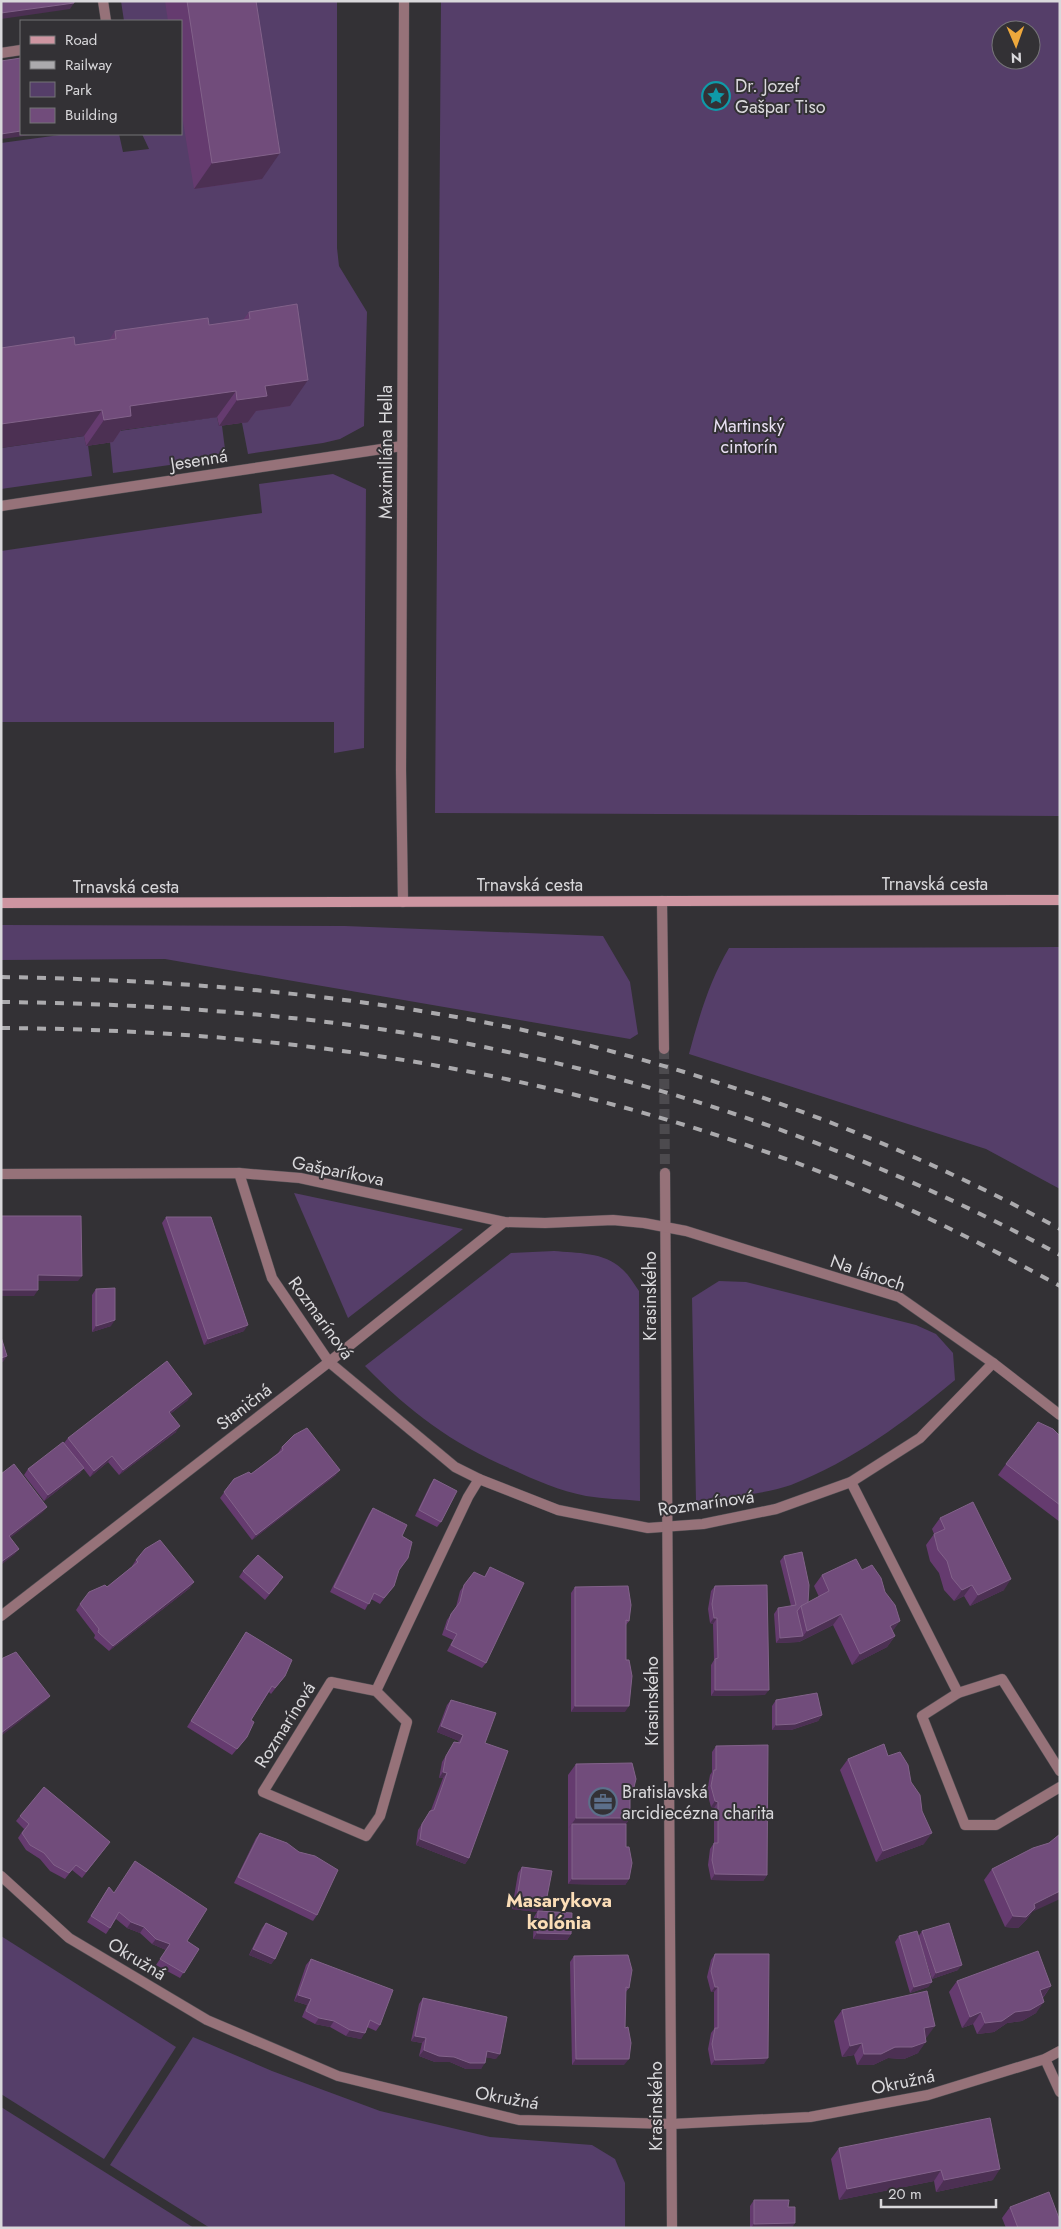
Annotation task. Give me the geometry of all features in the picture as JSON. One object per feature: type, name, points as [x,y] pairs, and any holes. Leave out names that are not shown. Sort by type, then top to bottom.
[{"type":"main road","name":"Trnavská cesta","points":[[1,903],[1060,900]]},
{"type":"street","points":[[103,1],[106,20]]},
{"type":"street","name":"Maximiliána Hella","points":[[403,902],[401,770],[404,1]]},
{"type":"street","points":[[1,53],[20,50]]},
{"type":"street","name":"Jesenná","points":[[1,506],[402,446]]},
{"type":"street","points":[[662,901],[664,1049]]},
{"type":"street","name":"Krasinského","points":[[665,1173],[672,2228]]},
{"type":"street","name":"Gašparíkova","points":[[1,1174],[239,1174],[300,1178],[504,1222],[613,1220],[644,1222],[665,1228]]},
{"type":"street","name":"Rozmarínová","points":[[239,1174],[272,1278],[329,1362],[455,1467],[479,1479],[558,1510],[648,1528],[704,1524],[776,1509],[851,1482],[920,1438],[993,1363]]},
{"type":"street","name":"Staničná","points":[[1,1616],[329,1362],[504,1222]]},
{"type":"street","name":"Na lánoch","points":[[665,1228],[686,1231],[898,1297],[993,1363],[1060,1414]]},
{"type":"street","points":[[376,1690],[468,1497],[479,1479]]},
{"type":"street","points":[[851,1482],[958,1693]]},
{"type":"street","points":[[1060,1771],[1002,1679],[958,1693],[922,1716],[965,1824],[996,1825],[1060,1787]]},
{"type":"street","name":"Rozmarínová","points":[[331,1682],[376,1690],[407,1722],[380,1816],[366,1836],[263,1792],[331,1682]]},
{"type":"street","name":"Okružná","points":[[1,1876],[69,1938],[207,2020],[338,2076],[519,2120],[672,2124],[810,2117],[928,2095],[1045,2059],[1060,2051]]},
{"type":"street","points":[[1045,2059],[1060,2092]]},
{"type":"green space","points":[[121,1],[337,1],[337,248],[339,266],[367,312],[364,426],[340,439],[248,454],[242,423],[248,422],[1,371],[1,143],[60,135],[119,135],[123,152],[149,149],[142,135],[182,135],[182,20],[124,20]]},
{"type":"green space","name":"Martinský cintorín","points":[[441,1],[1060,1],[1060,816],[435,813]]},
{"type":"green space","points":[[217,417],[219,426],[222,426],[226,457],[113,473],[110,442],[112,432]]},
{"type":"green space","points":[[84,436],[86,445],[88,445],[92,476],[1,489],[1,448]]},
{"type":"green space","points":[[333,474],[366,489],[364,748],[334,753],[334,722],[1,722],[1,551],[262,513],[259,484]]},
{"type":"green space","points":[[1,925],[345,926],[603,936],[630,982],[638,1034],[630,1039],[165,959],[1,960]]},
{"type":"green space","points":[[1060,947],[1060,1189],[986,1149],[689,1054],[710,987],[729,948]]},
{"type":"green space","points":[[294,1193],[463,1229],[348,1318]]},
{"type":"green space","points":[[554,1251],[590,1254],[607,1259],[625,1271],[639,1291],[640,1501],[576,1494],[538,1481],[489,1459],[450,1437],[416,1413],[365,1366],[511,1253]]},
{"type":"green space","points":[[719,1281],[746,1282],[916,1325],[936,1334],[953,1353],[955,1380],[917,1411],[877,1439],[814,1475],[791,1485],[769,1491],[696,1502],[692,1298]]},
{"type":"green space","points":[[1,1936],[176,2047],[104,2159],[1,2094]]},
{"type":"green space","points":[[193,2037],[272,2071],[380,2111],[490,2137],[592,2145],[615,2159],[625,2183],[625,2228],[210,2228],[110,2165]]},
{"type":"green space","points":[[1,2107],[194,2228],[1,2228]]},
{"type":"building","points":[[1,1],[74,1],[74,3],[1,13]]},
{"type":"building","points":[[187,1],[256,1],[280,153],[212,163]]},
{"type":"building","points":[[20,58],[20,131],[1,134],[1,61]]},
{"type":"building","points":[[297,304],[308,380],[265,386],[267,396],[237,400],[236,391],[130,406],[131,416],[104,420],[102,410],[1,424],[1,348],[74,337],[75,345],[116,339],[115,331],[208,318],[209,325],[250,319],[249,312]]},
{"type":"building","points":[[1,1216],[81,1216],[82,1276],[38,1275],[38,1290],[1,1290]]},
{"type":"building","points":[[166,1217],[211,1217],[248,1325],[208,1339]]},
{"type":"building","points":[[115,1288],[115,1320],[96,1326],[96,1289]]},
{"type":"building","points":[[1,1337],[7,1356],[1,1358]]},
{"type":"building","points":[[167,1361],[192,1394],[169,1412],[180,1426],[123,1470],[112,1456],[94,1471],[68,1438]]},
{"type":"building","points":[[1038,1422],[1053,1429],[1060,1436],[1060,1505],[1006,1464]]},
{"type":"building","points":[[307,1428],[340,1470],[256,1535],[224,1492],[234,1479],[249,1472],[251,1474],[283,1450],[282,1447],[294,1435]]},
{"type":"building","points":[[63,1442],[84,1468],[48,1495],[28,1469]]},
{"type":"building","points":[[14,1464],[47,1507],[9,1536],[19,1549],[1,1562],[1,1474]]},
{"type":"building","points":[[434,1479],[457,1491],[441,1522],[419,1510]]},
{"type":"building","points":[[973,1502],[1011,1579],[978,1595],[972,1585],[962,1590],[952,1578],[947,1561],[938,1550],[934,1534],[945,1529],[940,1518]]},
{"type":"building","points":[[373,1508],[407,1525],[402,1536],[412,1542],[408,1558],[399,1570],[394,1586],[384,1598],[374,1593],[369,1604],[334,1587]]},
{"type":"building","points":[[160,1540],[194,1582],[113,1646],[98,1632],[99,1629],[80,1604],[89,1592],[105,1585],[107,1587],[138,1562],[136,1560],[145,1549]]},
{"type":"building","points":[[802,1552],[809,1585],[808,1603],[801,1606],[797,1611],[803,1636],[780,1638],[778,1608],[796,1605],[784,1556]]},
{"type":"building","points":[[258,1555],[283,1577],[269,1594],[243,1571]]},
{"type":"building","points":[[856,1559],[862,1570],[872,1565],[881,1578],[885,1592],[895,1605],[900,1621],[890,1626],[895,1636],[860,1654],[841,1614],[807,1631],[801,1606],[829,1591],[822,1575]]},
{"type":"building","points":[[490,1567],[524,1583],[486,1663],[451,1645],[457,1634],[446,1629],[451,1614],[460,1602],[464,1585],[474,1572],[485,1577]]},
{"type":"building","points":[[767,1585],[769,1690],[715,1690],[715,1659],[718,1658],[717,1618],[714,1618],[712,1604],[715,1586]]},
{"type":"building","points":[[628,1586],[631,1605],[629,1621],[626,1620],[626,1660],[629,1660],[632,1676],[629,1706],[575,1706],[575,1587]]},
{"type":"building","points":[[246,1632],[292,1660],[285,1676],[275,1688],[272,1686],[251,1720],[254,1722],[247,1737],[237,1749],[191,1721]]},
{"type":"building","points":[[16,1652],[50,1696],[1,1733],[1,1661],[3,1658]]},
{"type":"building","points":[[817,1693],[822,1715],[795,1724],[776,1725],[776,1700]]},
{"type":"building","points":[[451,1700],[496,1713],[485,1743],[508,1751],[469,1858],[420,1839],[422,1824],[430,1811],[434,1810],[447,1773],[443,1772],[446,1756],[454,1742],[460,1743],[463,1735],[441,1726]]},
{"type":"building","points":[[884,1744],[888,1756],[900,1752],[908,1765],[911,1782],[920,1795],[922,1811],[932,1833],[883,1851],[848,1759]]},
{"type":"building","points":[[768,1745],[767,1875],[715,1874],[712,1860],[714,1843],[718,1843],[718,1802],[715,1801],[711,1786],[714,1770],[716,1770],[716,1746]]},
{"type":"building","points":[[632,1763],[636,1779],[632,1795],[630,1795],[630,1818],[576,1818],[576,1764]]},
{"type":"building","points":[[44,1787],[110,1842],[86,1872],[76,1865],[69,1873],[54,1865],[44,1853],[30,1845],[22,1833],[29,1824],[20,1816]]},
{"type":"building","points":[[572,1824],[626,1824],[626,1847],[629,1847],[632,1863],[629,1879],[572,1879]]},
{"type":"building","points":[[260,1833],[287,1843],[299,1852],[315,1856],[338,1870],[317,1915],[238,1877]]},
{"type":"building","points":[[1060,1834],[1060,1891],[1034,1904],[1035,1908],[1026,1917],[1013,1916],[992,1869],[1033,1848],[1049,1843]]},
{"type":"building","points":[[135,1861],[207,1909],[187,1941],[199,1949],[184,1973],[160,1959],[170,1944],[156,1939],[144,1927],[131,1922],[119,1912],[110,1928],[91,1916],[109,1887],[114,1893]]},
{"type":"building","points":[[522,1867],[552,1871],[545,1907],[516,1904]]},
{"type":"building","points":[[538,1911],[572,1913],[571,1934],[537,1933]]},
{"type":"building","points":[[266,1923],[287,1933],[275,1959],[253,1949]]},
{"type":"building","points":[[949,1923],[962,1965],[936,1973],[922,1931]]},
{"type":"building","points":[[917,1931],[932,1982],[914,1987],[899,1936]]},
{"type":"building","points":[[1038,1951],[1051,1986],[1040,1990],[1044,2002],[1030,2010],[1015,2012],[1002,2021],[985,2023],[981,2012],[970,2017],[957,1981]]},
{"type":"building","points":[[715,1954],[769,1954],[768,2058],[715,2060],[712,2044],[715,2028],[718,2028],[718,1987],[715,1987],[711,1971]]},
{"type":"building","points":[[628,1955],[632,1970],[629,1988],[626,1987],[625,2028],[628,2027],[631,2043],[629,2059],[576,2059],[574,1956]]},
{"type":"building","points":[[311,1959],[393,1990],[380,2025],[370,2020],[365,2033],[350,2030],[334,2021],[319,2018],[306,2011],[311,1999],[298,1995]]},
{"type":"building","points":[[927,1991],[935,2026],[924,2028],[926,2042],[912,2047],[895,2047],[881,2054],[864,2054],[862,2043],[850,2046],[842,2010]]},
{"type":"building","points":[[423,1998],[507,2017],[500,2054],[487,2051],[485,2063],[470,2063],[454,2057],[439,2056],[424,2050],[426,2038],[415,2036]]},
{"type":"building","points":[[990,2118],[1000,2169],[944,2180],[941,2170],[847,2189],[839,2148]]},
{"type":"building","points":[[1049,2192],[1060,2221],[1060,2228],[1018,2228],[1010,2207]]},
{"type":"building","points":[[754,2200],[789,2200],[788,2207],[795,2207],[795,2223],[754,2224]]},
{"type":"tunnel","points":[[664,1049],[665,1173]]},
{"type":"railway","points":[[1,977],[139,982],[277,992],[414,1010],[550,1036],[682,1071],[811,1115],[938,1168],[1000,1197],[1060,1229]]},
{"type":"railway","points":[[1,1002],[121,1005],[301,1019],[420,1035],[555,1063],[630,1082],[704,1104],[850,1156],[921,1186],[991,1219],[1060,1255]]},
{"type":"railway","points":[[1,1028],[111,1031],[220,1038],[327,1049],[434,1065],[539,1086],[644,1113],[748,1146],[851,1184],[957,1232],[1060,1286]]},
{"type":"place","name":"Dr. Jozef Gašpar Tiso","points":[[716,96]]},
{"type":"place","name":"Bratislavská arcidiecézna charita","points":[[603,1802]]},
{"type":"district","name":"Masarykova kolónia","points":[[559,1911]]}]
